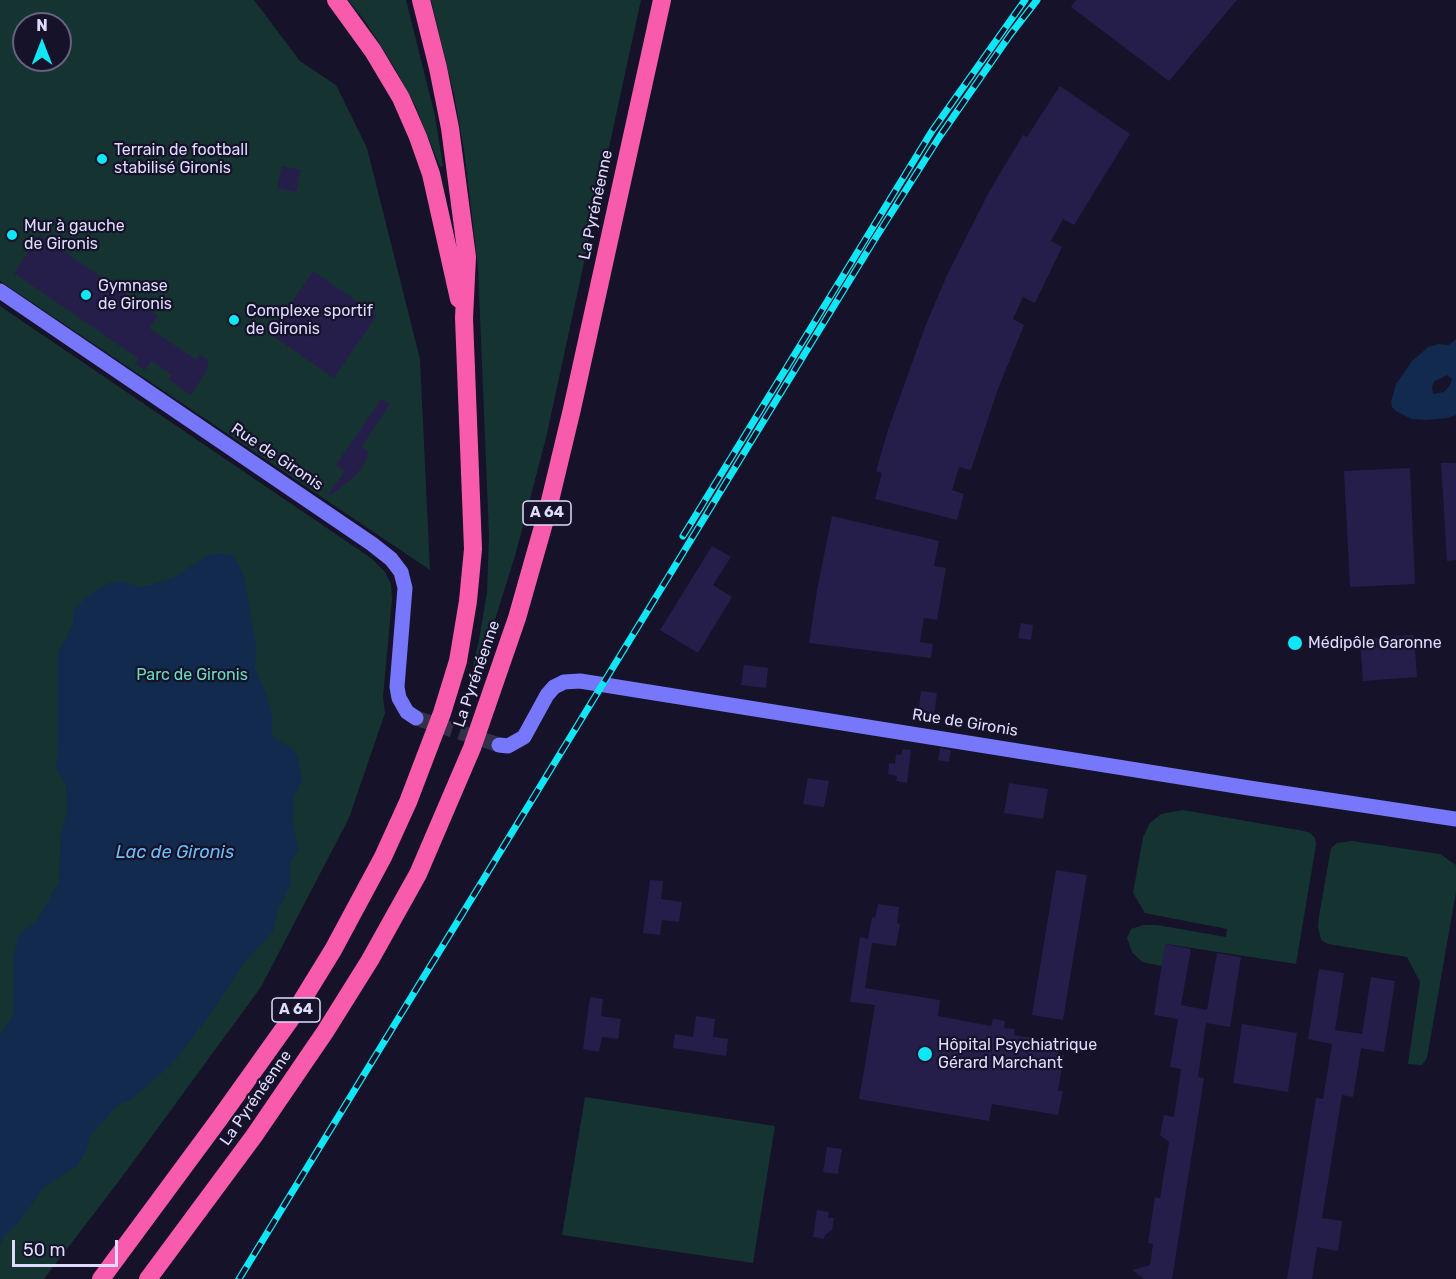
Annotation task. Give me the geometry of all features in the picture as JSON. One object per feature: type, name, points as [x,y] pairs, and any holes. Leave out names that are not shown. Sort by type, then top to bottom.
[{"type":"highway","points":[[336,0],[374,51],[401,98],[418,137],[431,174],[442,217],[448,257],[464,318]]},
{"type":"highway","points":[[421,0],[450,128],[464,225],[467,257],[464,318]]},
{"type":"highway","name":"La Pyrénéenne","points":[[148,1279],[254,1136],[325,1032],[370,960],[418,874],[472,748],[517,618],[550,498],[572,409],[661,1]]},
{"type":"highway","name":"La Pyrénéenne","points":[[101,1279],[265,1056],[333,950],[393,835],[442,713],[458,661],[468,601],[473,549],[464,318]]},
{"type":"street","name":"Rue de Gironis","points":[[0,291],[391,559],[401,572],[405,588],[397,687],[399,698],[407,712],[416,718]]},
{"type":"street","name":"Rue de Gironis","points":[[499,745],[508,746],[524,737],[547,694],[554,687],[564,682],[580,681],[1456,819]]},
{"type":"green space","name":"Complexe sportif de Gironis","points":[[0,0],[254,0],[300,61],[336,85],[367,148],[420,359],[430,570],[0,281]]},
{"type":"green space","points":[[348,0],[406,0],[435,116],[443,166],[440,167],[415,105],[393,65],[365,21]]},
{"type":"green space","points":[[431,0],[641,0],[546,438],[515,556],[476,680],[470,678],[487,592],[489,536],[478,267],[464,150],[454,95]]},
{"type":"green space","name":"Parc de Gironis","points":[[0,306],[371,558],[385,572],[391,584],[392,599],[383,697],[385,713],[349,818],[261,987],[44,1279],[0,1279]]},
{"type":"green space","points":[[1183,810],[1304,831],[1315,838],[1316,845],[1296,964],[1166,944],[1162,966],[1142,962],[1132,952],[1127,938],[1131,929],[1143,925],[1157,925],[1226,937],[1227,929],[1145,913],[1133,893],[1143,837],[1150,823],[1161,814]]},
{"type":"green space","points":[[1352,841],[1440,854],[1456,865],[1456,892],[1427,1058],[1422,1065],[1408,1064],[1420,982],[1407,957],[1328,944],[1321,940],[1318,927],[1319,916],[1331,848],[1337,843]]},
{"type":"green space","points":[[585,1097],[775,1126],[753,1263],[562,1235]]},
{"type":"water","points":[[1456,339],[1456,415],[1426,420],[1411,419],[1396,411],[1391,402],[1396,384],[1412,361],[1428,347],[1439,344],[1449,345]],"holes":[[[1447,375],[1452,379],[1444,392],[1433,394],[1432,386],[1435,381]]]},
{"type":"water","name":"Lac de Gironis","points":[[222,553],[234,556],[244,576],[256,647],[255,669],[267,695],[272,716],[272,736],[292,749],[298,757],[302,782],[294,796],[293,820],[298,851],[290,863],[291,884],[279,907],[273,931],[245,962],[209,1016],[173,1063],[132,1099],[117,1106],[89,1137],[88,1147],[77,1166],[43,1188],[20,1221],[5,1235],[0,1244],[0,1034],[13,1016],[14,957],[18,935],[37,921],[59,881],[61,833],[67,812],[66,784],[56,768],[58,653],[73,625],[73,612],[86,597],[109,583],[122,581],[138,587],[148,586],[175,577],[208,555]]},
{"type":"building","points":[[1076,0],[1237,0],[1169,81],[1071,7]]},
{"type":"building","points":[[1060,86],[1130,134],[1074,225],[1063,219],[1051,241],[1062,247],[1035,303],[1023,297],[1013,319],[1024,325],[998,389],[971,470],[959,467],[952,490],[964,494],[957,520],[875,499],[882,473],[876,471],[888,430],[925,327],[947,275],[989,192],[1023,135],[1027,137]]},
{"type":"building","points":[[282,166],[301,170],[296,192],[277,188]]},
{"type":"building","name":"Gymnase de Gironis","points":[[40,235],[158,316],[149,328],[196,360],[199,354],[208,360],[207,370],[191,395],[168,379],[172,375],[151,361],[145,370],[135,364],[139,359],[14,273]]},
{"type":"building","points":[[313,271],[377,315],[334,378],[270,334]]},
{"type":"building","points":[[381,399],[390,404],[362,446],[368,451],[366,461],[355,476],[330,496],[328,494],[345,471],[336,465]]},
{"type":"building","points":[[1441,463],[1456,463],[1456,560],[1447,561]]},
{"type":"building","points":[[1410,468],[1415,584],[1350,587],[1344,471]]},
{"type":"building","points":[[832,516],[939,541],[934,566],[946,568],[937,620],[924,618],[920,642],[933,644],[931,658],[809,643]]},
{"type":"building","points":[[712,546],[731,557],[713,585],[732,597],[698,653],[660,630]]},
{"type":"building","points":[[1021,623],[1033,625],[1031,640],[1018,638]]},
{"type":"building","points":[[1414,635],[1417,677],[1363,681],[1360,639]]},
{"type":"building","points":[[744,665],[768,668],[766,688],[741,685]]},
{"type":"building","points":[[921,691],[937,693],[934,716],[918,714]]},
{"type":"building","points":[[940,748],[951,750],[949,762],[938,760]]},
{"type":"building","points":[[903,749],[911,750],[907,783],[896,781],[897,776],[888,774],[889,763],[895,764],[896,754],[901,755]]},
{"type":"building","points":[[808,778],[829,781],[824,807],[803,804]]},
{"type":"building","points":[[1009,783],[1048,789],[1043,819],[1004,813]]},
{"type":"building","points":[[1056,870],[1087,875],[1063,1020],[1032,1015]]},
{"type":"building","points":[[650,880],[663,881],[661,899],[682,902],[679,922],[662,920],[660,935],[643,933]]},
{"type":"building","points":[[878,904],[899,907],[897,923],[900,924],[896,946],[872,943],[865,988],[940,1000],[938,1016],[991,1026],[993,1019],[1005,1021],[1004,1028],[1015,1029],[1014,1035],[1060,1043],[1058,1054],[1064,1055],[1058,1091],[1063,1091],[1058,1115],[992,1104],[989,1121],[859,1099],[875,1005],[850,1002],[860,937],[868,939],[872,917],[875,918]]},
{"type":"building","points":[[1165,944],[1191,949],[1181,1005],[1207,1010],[1217,953],[1241,957],[1230,1027],[1206,1023],[1198,1077],[1204,1078],[1172,1279],[1144,1279],[1132,1270],[1150,1265],[1153,1244],[1148,1243],[1155,1197],[1160,1198],[1169,1142],[1160,1135],[1164,1115],[1174,1117],[1181,1069],[1170,1067],[1178,1019],[1154,1015]]},
{"type":"building","points":[[1319,969],[1344,973],[1335,1030],[1362,1034],[1371,977],[1395,981],[1384,1052],[1361,1048],[1353,1097],[1342,1095],[1322,1218],[1342,1221],[1338,1251],[1317,1247],[1312,1279],[1287,1279],[1316,1098],[1323,1099],[1332,1044],[1308,1039]]},
{"type":"building","points":[[590,997],[603,999],[601,1016],[621,1019],[618,1039],[602,1037],[599,1052],[583,1049]]},
{"type":"building","points":[[696,1016],[715,1019],[713,1037],[728,1039],[726,1056],[673,1048],[675,1034],[693,1037]]},
{"type":"building","points":[[1242,1024],[1297,1033],[1288,1092],[1233,1083]]},
{"type":"building","points":[[827,1147],[842,1149],[838,1174],[823,1172]]},
{"type":"building","points":[[817,1210],[829,1212],[828,1218],[834,1218],[832,1230],[825,1235],[824,1239],[813,1237]]},
{"type":"tunnel","points":[[416,718],[499,745]]},
{"type":"railway","points":[[683,536],[932,131],[1025,0]]},
{"type":"railway","points":[[239,1279],[873,242],[940,136],[1037,0]]},
{"type":"place","name":"Terrain de football stabilisé Gironis","points":[[102,159]]},
{"type":"place","name":"Mur à gauche de Gironis","points":[[12,235]]},
{"type":"place","name":"Gymnase de Gironis","points":[[86,295]]},
{"type":"place","name":"Complexe sportif de Gironis","points":[[234,320]]},
{"type":"place","name":"Médipôle Garonne","points":[[1295,643]]},
{"type":"place","name":"Hôpital Psychiatrique Gérard Marchant","points":[[925,1054]]}]
